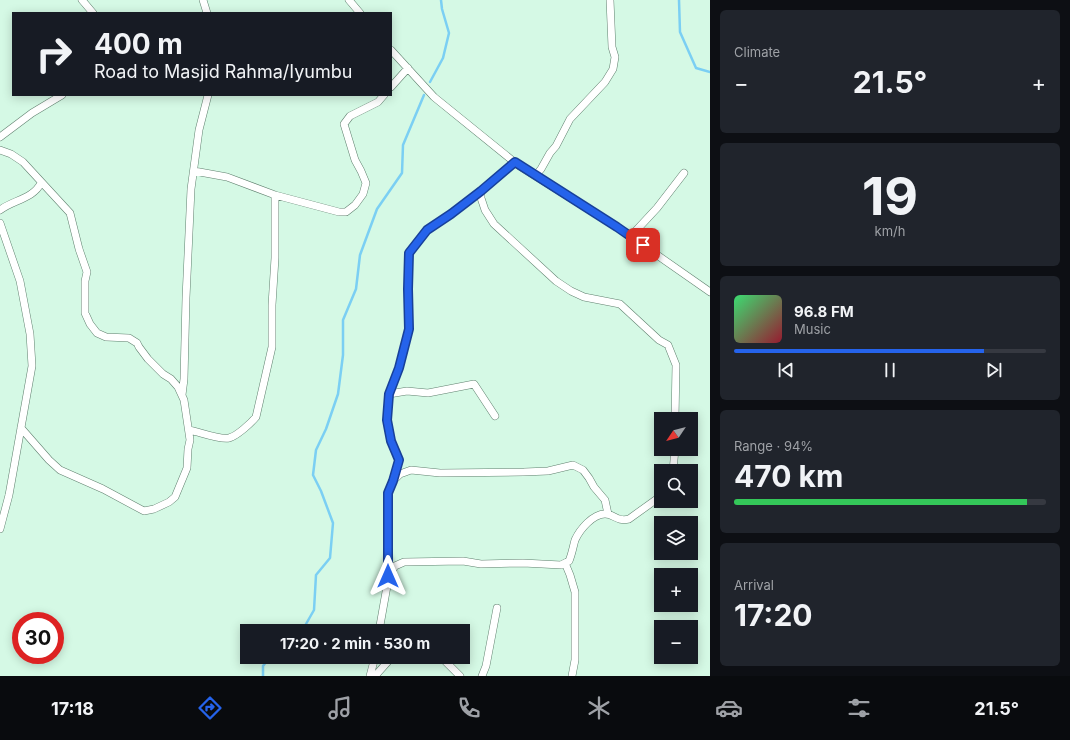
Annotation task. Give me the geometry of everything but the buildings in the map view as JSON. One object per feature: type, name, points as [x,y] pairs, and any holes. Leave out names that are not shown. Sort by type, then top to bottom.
[{"type":"street","points":[[82,0],[92,12]]},
{"type":"street","points":[[203,0],[207,12]]},
{"type":"street","points":[[349,0],[359,12]]},
{"type":"street","points":[[536,175],[556,146],[570,119],[605,82],[613,69],[615,58],[612,47],[610,0]]},
{"type":"street","points":[[392,51],[434,97],[515,162],[631,236],[710,292]]},
{"type":"street","points":[[392,86],[408,68]]},
{"type":"street","points":[[0,136],[32,113],[60,96]]},
{"type":"street","points":[[182,395],[184,379],[191,189],[199,130],[208,96]]},
{"type":"street","points":[[194,171],[227,177],[275,195],[340,212],[346,212],[355,205],[363,194],[366,184],[355,160],[344,124],[350,116],[378,102],[383,96]]},
{"type":"street","points":[[0,150],[11,154],[23,162],[70,213],[79,249],[87,272],[85,281],[85,314],[90,324],[97,333],[106,337],[129,338],[137,343],[148,359],[178,387],[182,395],[189,430],[190,440],[187,468],[175,497],[169,502],[154,509],[144,511],[103,489],[60,470],[49,460],[21,428]]},
{"type":"street","points":[[515,162],[481,191],[427,230],[409,253],[409,329],[399,368],[389,394],[387,420],[391,441],[399,460],[404,467],[411,470],[440,473],[524,472],[548,471],[574,465],[582,470],[605,500],[608,514]]},
{"type":"street","points":[[631,236],[684,173]]},
{"type":"street","points":[[0,210],[5,206],[33,194],[42,183]]},
{"type":"street","points":[[481,191],[485,210],[494,224],[556,281],[571,291],[584,297],[620,304],[659,340],[668,345],[676,365],[675,412]]},
{"type":"street","points":[[189,430],[228,438],[234,436],[256,417],[272,347],[272,305],[275,258],[275,195]]},
{"type":"street","points":[[0,223],[20,281],[31,340],[32,366],[6,509],[0,529]]},
{"type":"street","points":[[389,394],[407,391],[428,393],[474,384],[495,416]]},
{"type":"street","points":[[380,624],[388,576],[388,493],[399,460]]},
{"type":"street","points":[[393,481],[400,474],[411,470]]},
{"type":"street","points":[[388,576],[395,566],[404,562],[463,561],[481,564],[523,562],[561,565],[569,561],[575,540],[585,526],[597,515],[608,514],[623,520],[629,519],[654,501]]},
{"type":"street","points":[[565,563],[570,575],[574,592],[575,660],[572,676]]},
{"type":"street","points":[[482,676],[486,666],[497,608]]},
{"type":"street","points":[[370,676],[373,664]]},
{"type":"street","points":[[375,676],[386,664]]},
{"type":"street","points":[[448,664],[460,676]]},
{"type":"waterway","points":[[430,82],[443,58],[449,33],[441,0]]},
{"type":"waterway","points":[[679,0],[680,32],[696,68],[710,72]]},
{"type":"waterway","points":[[306,624],[314,610],[316,575],[330,558],[333,523],[321,491],[313,475],[316,450],[326,429],[338,394],[343,355],[343,320],[356,289],[360,255],[377,209],[402,173],[403,145],[424,95]]},
{"type":"waterway","points":[[263,676],[263,666],[265,664]]},
{"type":"route","points":[[388,576],[388,493],[397,470],[399,460],[391,441],[387,420],[389,394],[399,368],[409,329],[409,253],[427,230],[481,191],[515,162],[643,245]]}]
